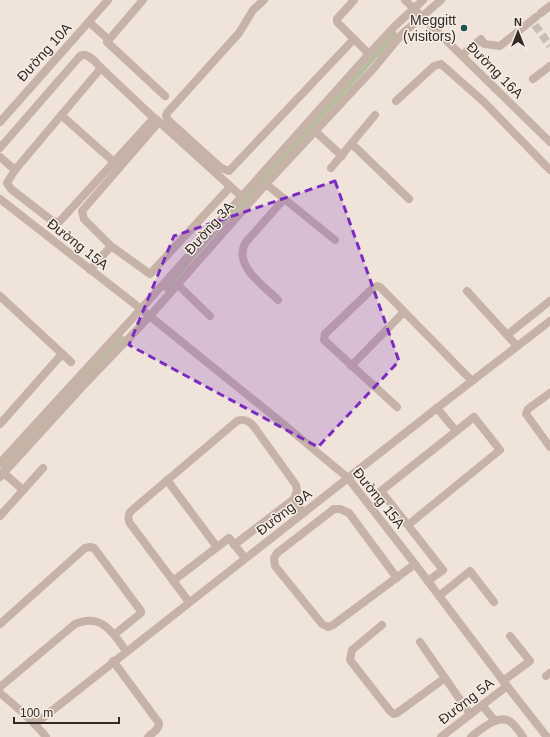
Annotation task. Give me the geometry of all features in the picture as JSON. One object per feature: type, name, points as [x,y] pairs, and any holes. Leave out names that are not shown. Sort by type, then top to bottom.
[{"type":"street","name":"Đường 10A","points":[[0,122],[108,0]]},
{"type":"street","points":[[109,40],[143,0]]},
{"type":"street","points":[[264,0],[253,10],[239,33],[166,116],[174,126],[224,170],[229,171],[354,39]]},
{"type":"street","points":[[354,0],[337,19],[337,22],[369,54]]},
{"type":"street","points":[[405,0],[414,8]]},
{"type":"street","name":"Đường 3A","points":[[0,462],[141,309],[369,54],[395,26],[424,0]]},
{"type":"street","name":"Đường 3A","points":[[2,475],[82,386],[149,317],[266,184],[374,68],[402,34],[441,0]]},
{"type":"street","points":[[462,55],[481,39],[484,44],[500,46],[536,19],[550,6]]},
{"type":"street","name":"Đường 16A","points":[[414,8],[550,142]]},
{"type":"street","points":[[89,22],[109,40],[107,42],[165,96]]},
{"type":"street","points":[[0,148],[82,54],[86,55],[101,68],[241,196]]},
{"type":"street","points":[[396,101],[434,66],[441,64],[484,102],[550,170]]},
{"type":"street","points":[[532,79],[550,66]]},
{"type":"street","points":[[101,68],[15,170],[7,183],[11,189],[51,220],[56,222],[60,221],[114,162],[157,120]]},
{"type":"street","points":[[61,115],[114,162]]},
{"type":"street","points":[[331,168],[375,116]]},
{"type":"street","points":[[157,120],[82,212],[84,218],[111,246],[150,274],[230,187]]},
{"type":"street","points":[[315,131],[342,156]]},
{"type":"street","points":[[352,144],[409,199]]},
{"type":"street","points":[[0,157],[15,170]]},
{"type":"street","points":[[266,184],[335,240]]},
{"type":"street","name":"Đường 15A","points":[[0,199],[141,309],[348,478],[547,737]]},
{"type":"street","points":[[278,300],[246,268],[243,247],[284,199]]},
{"type":"street","points":[[90,270],[111,246]]},
{"type":"street","points":[[177,284],[210,316]]},
{"type":"street","points":[[397,407],[324,340],[325,334],[373,288],[377,286],[380,287],[472,381]]},
{"type":"street","points":[[467,291],[517,346]]},
{"type":"street","points":[[0,296],[71,362]]},
{"type":"street","points":[[507,335],[550,301]]},
{"type":"street","points":[[351,366],[404,312]]},
{"type":"street","name":"Đường 9A","points":[[35,724],[113,661],[550,321]]},
{"type":"street","points":[[0,424],[62,354]]},
{"type":"street","points":[[550,393],[528,409],[526,414],[550,447]]},
{"type":"street","points":[[437,408],[456,431]]},
{"type":"street","points":[[408,525],[500,450],[474,417],[382,491],[408,525],[443,570],[428,581]]},
{"type":"street","points":[[189,602],[132,526],[128,518],[131,511],[237,421],[245,420],[253,424],[296,485],[297,491],[294,499],[234,545]]},
{"type":"street","points":[[0,516],[43,468]]},
{"type":"street","points":[[2,475],[23,490]]},
{"type":"street","points":[[167,480],[217,547]]},
{"type":"street","points":[[294,499],[303,513]]},
{"type":"street","points":[[397,578],[349,513],[340,509],[334,509],[320,519],[277,553],[274,558],[275,566],[322,624],[328,627],[333,625],[397,578],[415,564]]},
{"type":"street","points":[[173,581],[229,538],[245,558]]},
{"type":"street","points":[[0,624],[85,548],[90,547],[94,548],[142,611],[115,634]]},
{"type":"street","points":[[439,596],[470,571],[494,602]]},
{"type":"street","points":[[0,687],[75,624],[99,622],[105,625],[115,634],[126,651]]},
{"type":"street","points":[[382,625],[352,650],[350,660],[390,712],[394,714],[397,713],[445,678]]},
{"type":"street","name":"Đường 5A","points":[[441,737],[482,705],[530,661],[510,636]]},
{"type":"street","points":[[420,642],[470,714]]},
{"type":"street","points":[[113,661],[159,723],[160,726],[157,730],[148,737]]},
{"type":"street","points":[[0,693],[35,724],[46,737]]},
{"type":"street","points":[[482,705],[495,721]]},
{"type":"street","points":[[471,737],[485,726],[495,721],[504,720],[512,723],[523,737]]},
{"type":"highlighted area","points":[[335,181],[399,361],[318,447],[129,345],[174,236]]},
{"type":"green space","points":[[395,31],[398,34],[223,226],[166,292],[163,289]]},
{"type":"green space","points":[[122,335],[124,337],[0,472],[0,469]]},
{"type":"tunnel","points":[[535,25],[550,46]]},
{"type":"place","name":"Meggitt (visitors)","points":[[464,28]]}]
